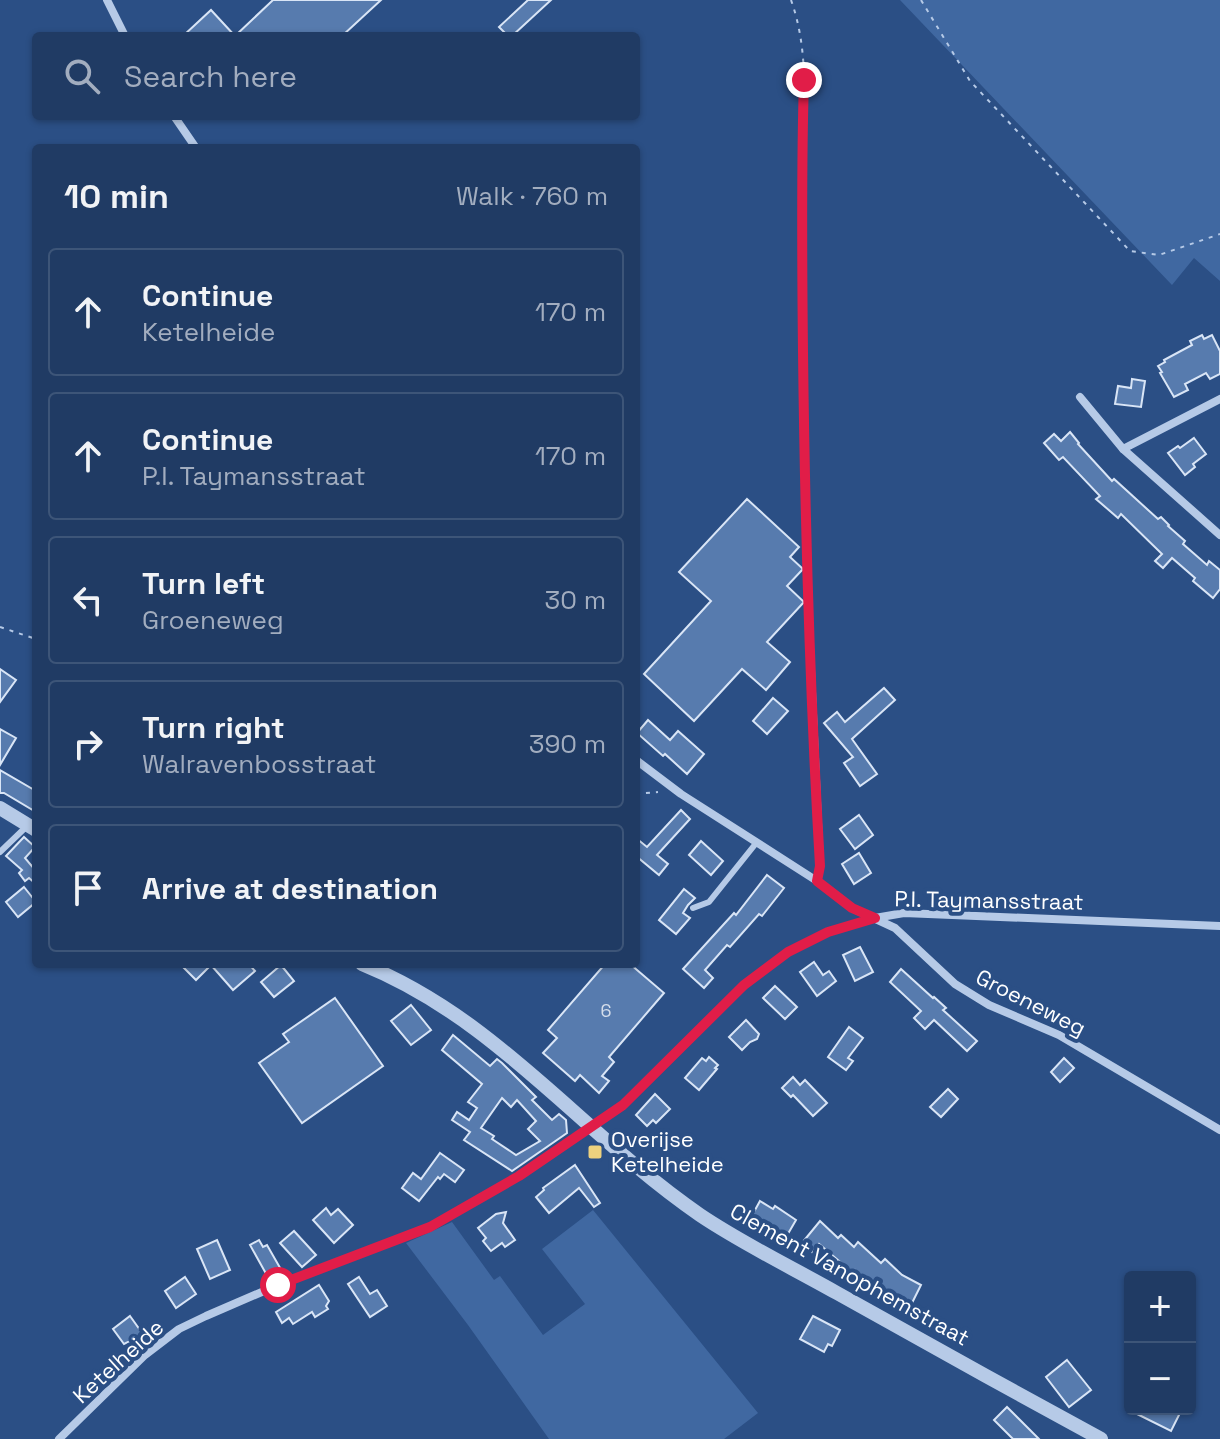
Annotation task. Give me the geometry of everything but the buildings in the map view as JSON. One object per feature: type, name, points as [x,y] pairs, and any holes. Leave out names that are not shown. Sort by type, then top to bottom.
[{"type":"street","points":[[107,0],[123,32]]},
{"type":"street","points":[[177,120],[193,144]]},
{"type":"street","points":[[1080,397],[1123,449],[1220,535]]},
{"type":"street","points":[[1123,449],[1220,399]]},
{"type":"street","points":[[809,626],[820,866],[817,881]]},
{"type":"street","name":"Groeneweg","points":[[640,763],[676,790],[817,881],[852,908],[895,928],[955,984],[989,1005],[1059,1035],[1220,1130]]},
{"type":"street","points":[[0,808],[32,828]]},
{"type":"street","name":"P.I. Taymansstraat","points":[[591,1126],[623,1105],[744,985],[788,952],[828,932],[904,913],[1220,926]]},
{"type":"street","name":"Clement Vanophemstraat","points":[[372,968],[392,976],[457,1014],[671,1193],[712,1222],[1101,1439]]},
{"type":"street","name":"Ketelheide","points":[[59,1439],[145,1355],[179,1329],[278,1285],[430,1227],[519,1176],[591,1126]]},
{"type":"lane","points":[[0,852],[32,828]]},
{"type":"lane","points":[[693,908],[709,902],[757,842]]},
{"type":"path","points":[[791,0],[802,40],[804,80],[801,197],[809,626]]},
{"type":"path","points":[[921,0],[970,81],[1130,251],[1159,255],[1220,234]]},
{"type":"path","points":[[0,627],[32,638]]},
{"type":"path","points":[[640,794],[676,790]]},
{"type":"shaded area","points":[[900,0],[1220,0],[1220,281],[1194,258],[1172,285]]},
{"type":"shaded area","points":[[593,1210],[758,1413],[724,1439],[549,1439],[406,1243],[452,1222],[494,1280],[500,1276],[543,1335],[585,1304],[542,1249]]},
{"type":"place","name":"Overijse Ketelheide","points":[[595,1152]]},
{"type":"route","points":[[278,1285],[430,1227],[519,1176],[623,1105],[744,985],[788,952],[828,932],[875,918],[852,908],[817,881],[820,866],[805,526],[801,166],[804,80]]}]
